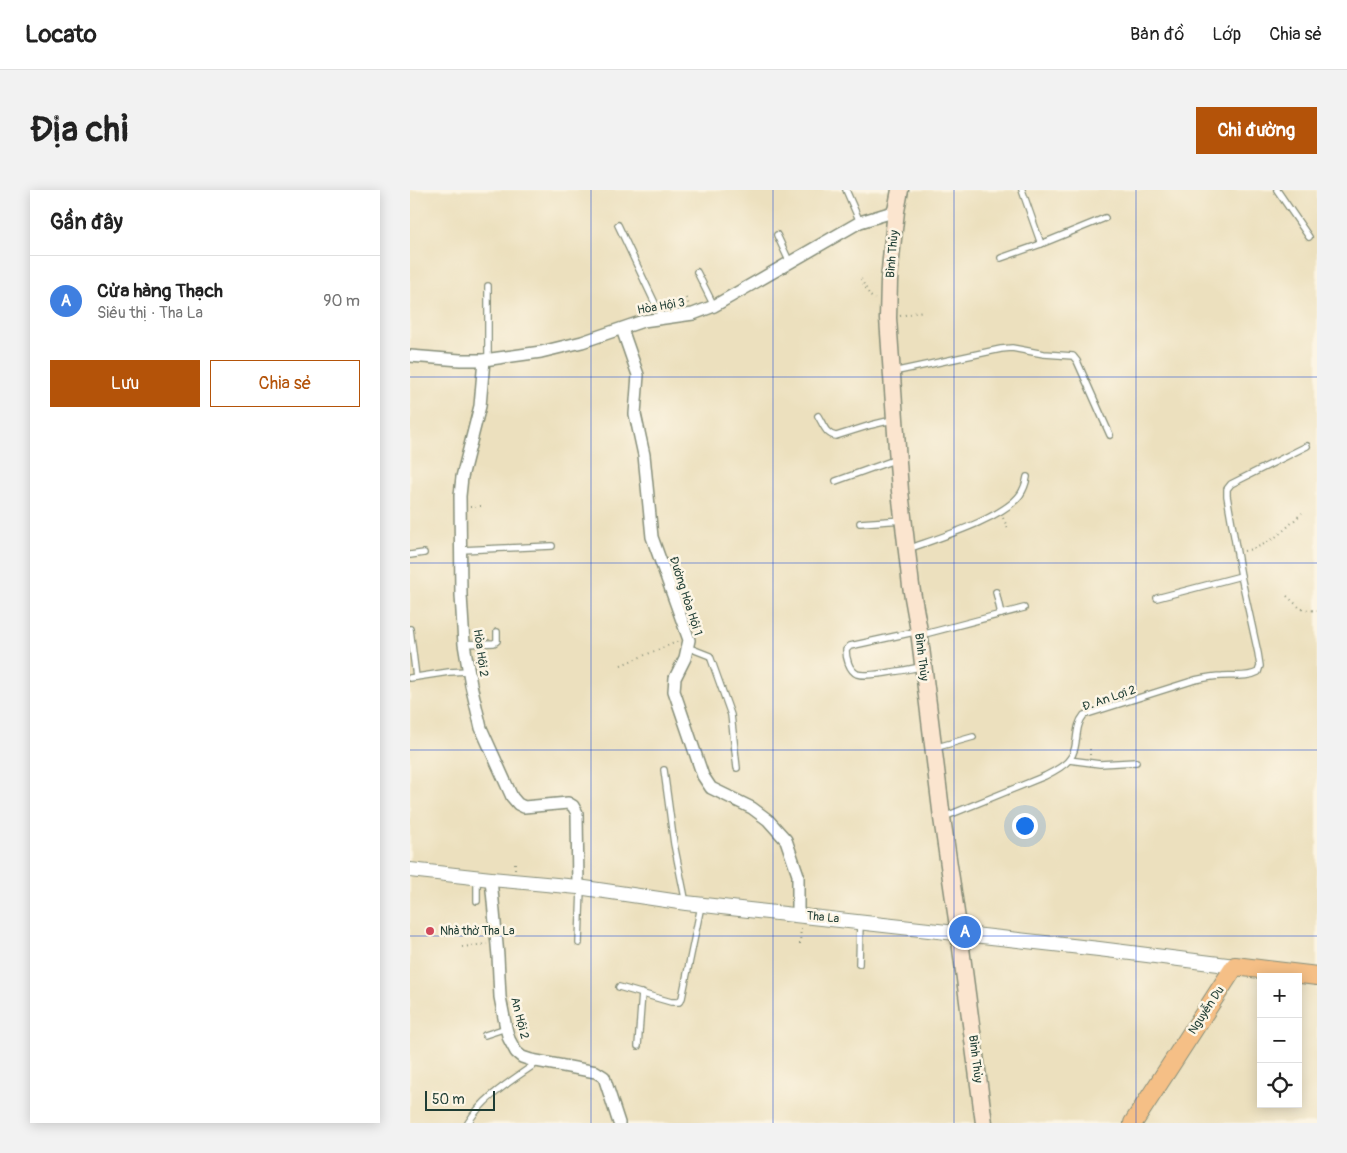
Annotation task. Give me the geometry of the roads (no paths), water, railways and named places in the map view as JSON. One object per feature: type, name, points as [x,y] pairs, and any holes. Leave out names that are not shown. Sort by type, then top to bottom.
[{"type":"main road","name":"Bình Thủy","points":[[900,190],[889,281],[888,312],[894,420],[903,520],[984,1123]]},
{"type":"main road","points":[[1235,966],[1317,976]]},
{"type":"main road","name":"Nguyễn Du","points":[[1132,1123],[1235,966]]},
{"type":"street","name":"Hòa Hội 3","points":[[410,356],[486,360],[542,352],[582,342],[643,321],[693,314],[714,306],[860,222],[896,211]]},
{"type":"street","name":"Đường Hòa Hội 1","points":[[622,329],[638,375],[635,414],[644,455],[652,537],[688,642],[685,658],[675,678],[674,690],[703,776],[711,788],[752,808],[768,820],[786,840],[798,875],[800,915]]},
{"type":"street","name":"Hòa Hội 2","points":[[486,360],[480,406],[462,477],[460,496],[461,595],[464,644],[468,671],[482,728],[512,797],[518,804],[524,807],[568,803],[573,806],[577,813],[579,888]]},
{"type":"street","name":"Tha La","points":[[410,870],[579,888],[686,903],[1235,966]]},
{"type":"street","name":"An Hội 2","points":[[491,879],[500,997],[509,1039],[516,1052],[522,1057],[538,1062],[596,1072],[604,1077],[619,1123]]},
{"type":"lane","points":[[846,190],[860,222]]},
{"type":"lane","points":[[1022,190],[1041,244]]},
{"type":"lane","points":[[1277,190],[1309,237]]},
{"type":"lane","points":[[1001,258],[1104,218]]},
{"type":"lane","points":[[618,225],[662,318]]},
{"type":"lane","points":[[777,235],[790,263]]},
{"type":"lane","points":[[697,272],[714,306]]},
{"type":"lane","points":[[486,360],[488,286]]},
{"type":"lane","points":[[891,373],[1001,349],[1012,348],[1044,354],[1073,356],[1110,435]]},
{"type":"lane","points":[[818,416],[831,436],[894,420]]},
{"type":"lane","points":[[1157,598],[1241,576],[1227,496],[1228,489],[1231,484],[1307,446]]},
{"type":"lane","points":[[836,481],[898,459]]},
{"type":"lane","points":[[906,549],[969,526],[1000,511],[1020,496],[1025,488],[1028,477]]},
{"type":"lane","points":[[860,523],[903,520]]},
{"type":"lane","points":[[461,550],[552,546]]},
{"type":"lane","points":[[410,554],[424,553]]},
{"type":"lane","name":"Đ. An Lợi 2","points":[[1069,760],[1074,751],[1077,727],[1084,715],[1206,677],[1252,675],[1258,672],[1260,666],[1241,576]]},
{"type":"lane","points":[[996,592],[1001,614]]},
{"type":"lane","points":[[923,666],[859,675],[852,670],[846,657],[846,650],[850,646],[919,634],[1024,608]]},
{"type":"lane","points":[[410,629],[413,678],[468,671]]},
{"type":"lane","points":[[464,644],[494,643],[497,641],[497,632]]},
{"type":"lane","points":[[688,642],[710,656],[731,715],[737,768]]},
{"type":"lane","points":[[933,748],[973,737]]},
{"type":"lane","points":[[942,818],[1046,776],[1069,760],[1112,764],[1136,762]]},
{"type":"lane","points":[[664,770],[672,835],[686,903]]},
{"type":"lane","points":[[477,878],[477,901]]},
{"type":"lane","points":[[579,888],[579,943]]},
{"type":"lane","points":[[619,987],[671,1002],[679,1002],[682,998],[701,904]]},
{"type":"lane","points":[[859,964],[860,922]]},
{"type":"lane","points":[[638,1046],[642,993]]},
{"type":"lane","points":[[485,1035],[506,1028]]},
{"type":"lane","points":[[468,1123],[484,1101],[538,1062]]},
{"type":"place","name":"Nhà thờ Tha La","points":[[430,931]]},
{"type":"place","name":"Cửa hàng Thạch","points":[[965,932]]}]
